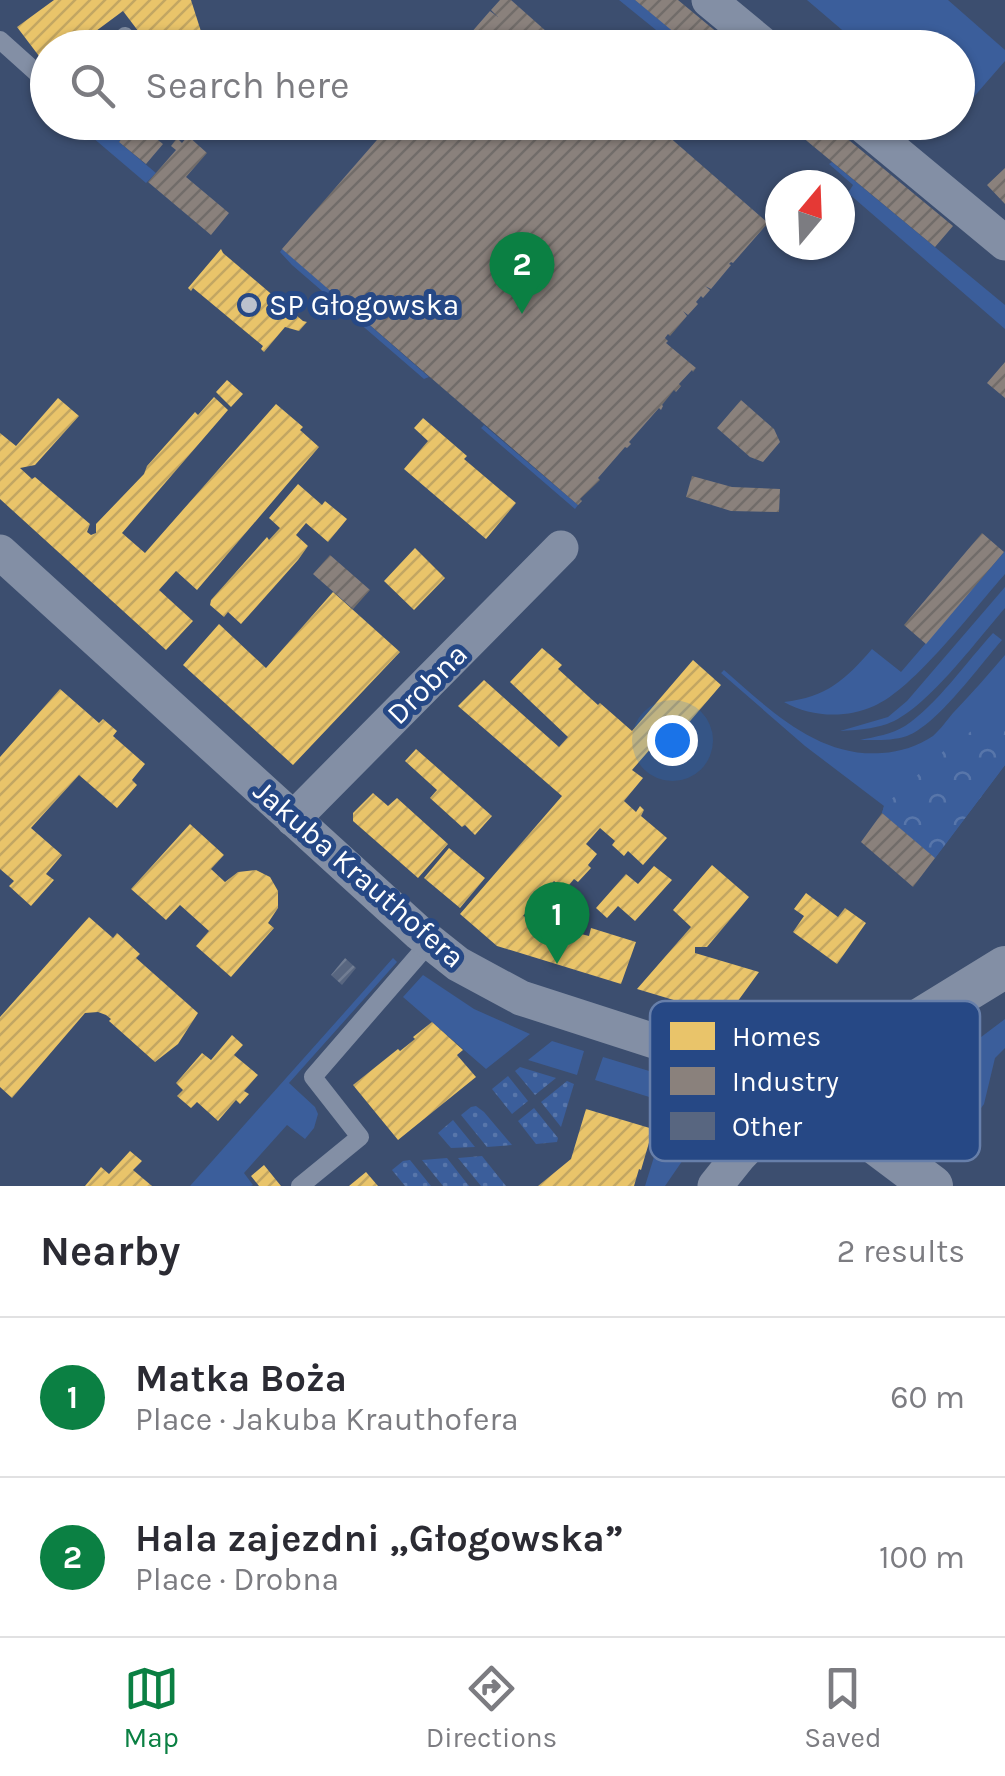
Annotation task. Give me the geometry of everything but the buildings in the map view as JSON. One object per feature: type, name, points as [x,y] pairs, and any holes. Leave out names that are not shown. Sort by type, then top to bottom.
[{"type":"street","points":[[709,0],[745,30]]},
{"type":"street","points":[[881,140],[1005,243]]},
{"type":"street","name":"Drobna","points":[[294,820],[561,548]]},
{"type":"street","name":"Jakuba Krauthofera","points":[[0,552],[458,964],[521,998],[650,1040]]},
{"type":"street","points":[[949,1001],[1005,967]]},
{"type":"street","points":[[715,1186],[735,1161]]},
{"type":"street","name":"Jakuba Krauthofera","points":[[899,1161],[922,1178]]},
{"type":"lane","points":[[0,40],[30,67]]},
{"type":"lane","points":[[300,1186],[360,1137],[313,1078],[430,942]]},
{"type":"green space","points":[[619,0],[635,0],[672,30],[656,30]]},
{"type":"green space","points":[[807,0],[948,0],[1005,50],[1005,61],[975,95],[975,30],[842,30]]},
{"type":"green space","points":[[96,140],[121,140],[156,173],[146,183]]},
{"type":"green space","points":[[855,181],[1005,305],[1005,329],[855,199]]},
{"type":"green space","points":[[282,249],[429,377],[424,379],[292,265],[280,252]]},
{"type":"green space","points":[[484,425],[578,505],[575,509],[481,428]]},
{"type":"green space","points":[[1005,551],[1005,574],[925,666],[890,697],[863,710],[840,714],[805,711],[784,702],[812,696],[834,685],[872,649],[901,672]]},
{"type":"green space","points":[[1005,587],[1005,608],[918,705],[887,724],[840,731],[888,717],[907,701]]},
{"type":"green space","points":[[993,633],[1002,640],[958,693],[919,730],[907,736],[860,740],[895,731],[917,717]]},
{"type":"green space","points":[[1005,655],[1005,765],[935,858],[882,813],[884,806],[805,746],[721,673],[724,670],[777,715],[816,739],[837,748],[882,753],[909,748],[933,736]]},
{"type":"green space","points":[[1005,704],[1005,765],[935,858],[882,813],[884,806],[948,747]]},
{"type":"green space","points":[[393,958],[397,962],[289,1083],[318,1114],[305,1139],[287,1125],[244,1173],[251,1186],[190,1186]]},
{"type":"green space","points":[[423,975],[474,1009],[530,1034],[486,1069],[403,997]]},
{"type":"green space","points":[[1005,1019],[1005,1048],[995,1058],[980,1110],[980,1038]]},
{"type":"green space","points":[[552,1041],[584,1051],[577,1075],[528,1060]]},
{"type":"green space","points":[[603,1057],[650,1071],[650,1097],[595,1080]]},
{"type":"green space","points":[[520,1067],[556,1078],[535,1095],[515,1071]]},
{"type":"green space","points":[[508,1076],[528,1101],[512,1114],[492,1089]]},
{"type":"green space","points":[[567,1081],[574,1084],[561,1127],[541,1102]]},
{"type":"green space","points":[[476,1106],[512,1145],[487,1147],[461,1115]]},
{"type":"green space","points":[[534,1108],[558,1138],[557,1142],[536,1144],[518,1121]]},
{"type":"green space","points":[[453,1120],[475,1147],[451,1148],[438,1133]]},
{"type":"green space","points":[[482,1156],[506,1186],[481,1186],[458,1158]]},
{"type":"green space","points":[[447,1158],[469,1186],[443,1186],[422,1160]]},
{"type":"green space","points":[[410,1160],[431,1186],[405,1186],[392,1170]]},
{"type":"green space","points":[[653,1161],[682,1161],[665,1186],[645,1186]]},
{"type":"place","name":"SP Głogowska","points":[[249,305]]},
{"type":"place","name":"Hala zajezdni „Głogowska”","points":[[522,314]]},
{"type":"place","name":"Matka Boża","points":[[557,964]]}]
